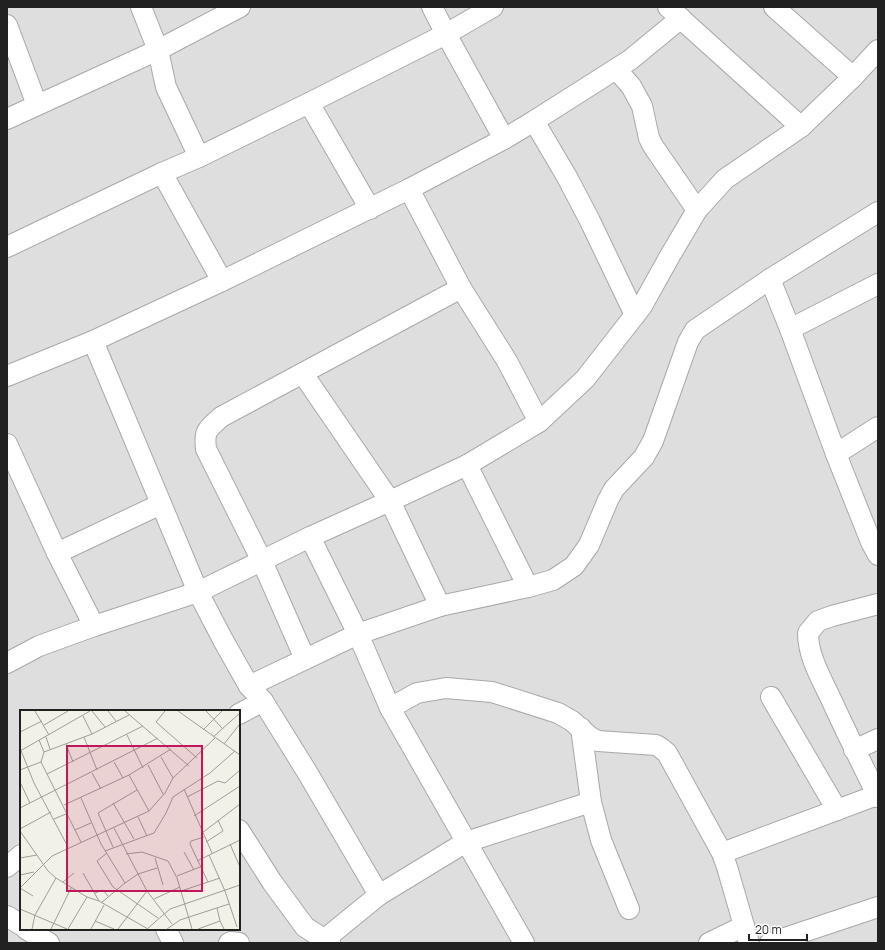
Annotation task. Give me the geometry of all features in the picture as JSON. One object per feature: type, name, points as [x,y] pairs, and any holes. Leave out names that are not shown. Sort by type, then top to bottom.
[{"type":"street","points":[[141,7],[158,50],[166,87],[199,157]]},
{"type":"street","points":[[7,119],[158,50],[240,7]]},
{"type":"street","points":[[432,7],[504,139]]},
{"type":"street","points":[[7,247],[310,103],[446,34],[493,7]]},
{"type":"street","points":[[774,7],[854,77]]},
{"type":"street","points":[[7,376],[93,341],[222,281],[370,209],[504,139],[534,122],[630,60],[675,13],[801,127]]},
{"type":"street","points":[[7,25],[37,106]]},
{"type":"street","points":[[7,663],[39,646],[94,626],[198,592],[310,536],[467,465],[539,422],[585,379],[642,306],[697,210],[725,179],[801,127],[854,77],[878,50]]},
{"type":"street","points":[[616,69],[631,86],[642,106],[649,138],[697,210]]},
{"type":"street","points":[[310,103],[370,209]]},
{"type":"street","points":[[534,122],[567,177],[635,315]]},
{"type":"street","points":[[162,173],[222,281]]},
{"type":"street","points":[[409,189],[461,288],[507,361],[539,422]]},
{"type":"street","points":[[249,686],[358,634],[440,606],[528,587],[553,580],[574,566],[589,545],[608,500],[614,490],[644,457],[654,440],[688,342],[695,330],[770,279],[878,212]]},
{"type":"street","points":[[770,279],[836,454],[878,555]]},
{"type":"street","points":[[790,330],[878,284]]},
{"type":"street","points":[[305,659],[262,561],[206,449],[205,436],[209,428],[221,418],[461,288]]},
{"type":"street","points":[[93,341],[198,592],[249,686],[263,701],[307,772],[379,895]]},
{"type":"street","points":[[303,374],[390,501],[440,606]]},
{"type":"street","points":[[836,454],[878,427]]},
{"type":"street","points":[[7,444],[56,552],[94,626]]},
{"type":"street","points":[[467,465],[528,587]]},
{"type":"street","points":[[56,552],[161,504]]},
{"type":"street","points":[[310,536],[358,634],[390,708],[524,943]]},
{"type":"street","points":[[722,853],[878,796],[854,750],[814,663],[808,643],[808,632],[818,621],[878,604]]},
{"type":"street","points":[[390,708],[417,693],[446,688],[492,692],[558,714],[572,721],[598,741],[656,746],[661,748],[667,753],[722,853],[747,935],[709,943]]},
{"type":"street","points":[[771,697],[837,810]]},
{"type":"street","points":[[240,713],[263,701]]},
{"type":"street","points":[[581,728],[591,802],[602,840],[629,909]]},
{"type":"street","points":[[854,750],[878,739]]},
{"type":"street","points":[[240,832],[272,882],[305,927],[325,942],[379,895],[466,842],[591,802]]},
{"type":"street","points":[[7,867],[20,856]]},
{"type":"street","points":[[770,943],[878,907]]},
{"type":"street","points":[[7,916],[20,928]]},
{"type":"street","points":[[166,930],[173,943]]},
{"type":"street","points":[[24,932],[49,943]]},
{"type":"street","points":[[229,943],[239,943]]},
{"type":"shaded area","points":[[7,7],[878,7],[878,943],[7,943]]}]
